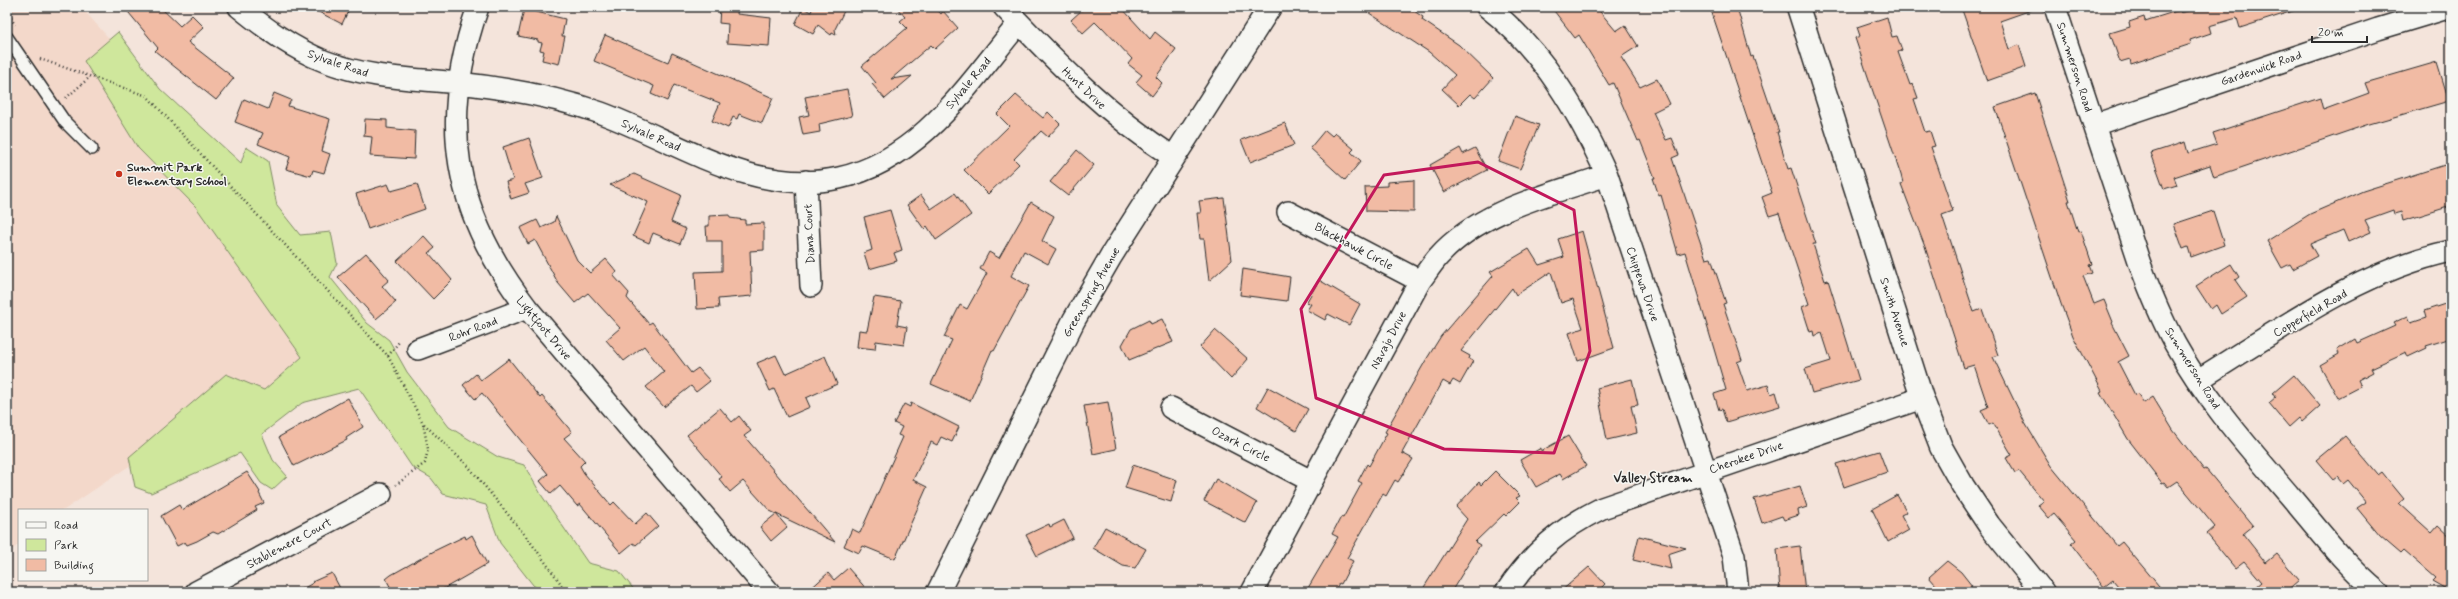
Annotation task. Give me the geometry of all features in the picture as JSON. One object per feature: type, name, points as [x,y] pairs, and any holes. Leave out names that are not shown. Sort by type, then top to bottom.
[{"type":"main road","name":"Greenspring Avenue","points":[[938,592],[1074,320],[1111,256],[1270,7]]},
{"type":"main road","name":"Smith Avenue","points":[[1798,7],[1922,398],[1941,447],[1963,486],[1989,525],[2043,592]]},
{"type":"street","name":"Sylvale Road","points":[[239,7],[263,27],[292,47],[324,61],[384,78],[459,84],[516,92],[568,104],[600,113],[709,160],[742,172],[774,180],[806,181],[838,178],[863,171],[907,147],[948,108],[1019,23]]},
{"type":"street","name":"Lightfoot Drive","points":[[478,7],[466,47],[459,84],[457,149],[462,182],[473,216],[488,251],[505,280],[527,308],[769,592]]},
{"type":"street","name":"Hunt Drive","points":[[1004,7],[1073,79],[1106,109],[1136,133],[1173,158]]},
{"type":"street","name":"Chippewa Drive","points":[[1487,7],[1518,37],[1547,70],[1587,132],[1607,175],[1707,470],[1734,556],[1738,592]]},
{"type":"street","name":"Summerson Road","points":[[2055,7],[2154,301],[2176,344],[2198,380],[2224,417],[2358,576],[2378,592]]},
{"type":"street","name":"Gardenwick Road","points":[[2094,125],[2378,29],[2451,8]]},
{"type":"street","name":"Navajo Drive","points":[[1252,592],[1420,281],[1439,256],[1456,240],[1480,223],[1510,208],[1607,175]]},
{"type":"street","name":"Diana Court","points":[[806,181],[811,286]]},
{"type":"street","name":"Blackhawk Circle","points":[[1288,212],[1420,281]]},
{"type":"street","name":"Copperfield Road","points":[[2198,380],[2335,296],[2406,266],[2451,251]]},
{"type":"street","name":"Rohr Road","points":[[409,345],[527,308]]},
{"type":"street","name":"Cherokee Drive","points":[[1506,592],[1536,553],[1555,535],[1577,520],[1602,508],[1707,470],[1922,398]]},
{"type":"street","name":"Ozark Circle","points":[[1171,408],[1311,481]]},
{"type":"street","name":"Stablemere Court","points":[[196,592],[381,494]]},
{"type":"lane","points":[[7,37],[65,122],[92,149]]},
{"type":"path","points":[[7,11],[20,31]]},
{"type":"path","points":[[36,58],[147,96],[388,356],[423,423],[428,449],[425,463],[405,480],[381,494]]},
{"type":"path","points":[[66,98],[90,77]]},
{"type":"path","points":[[388,356],[409,345]]},
{"type":"path","points":[[423,423],[469,467],[529,540],[567,592]]},
{"type":"highlighted area","points":[[1478,162],[1574,210],[1590,351],[1554,453],[1444,449],[1316,398],[1301,309],[1384,175]]},
{"type":"shaded area","name":"Summit Park Elementary School","points":[[7,7],[81,7],[380,342],[150,452],[65,509],[18,509],[18,545],[7,554]]},
{"type":"green space","points":[[118,32],[160,89],[241,163],[246,147],[268,161],[277,206],[300,235],[331,232],[337,263],[330,277],[367,323],[389,340],[407,372],[449,427],[498,457],[524,465],[542,496],[588,563],[619,571],[636,592],[542,592],[533,585],[500,543],[486,505],[443,494],[431,478],[412,467],[359,388],[302,403],[262,434],[273,460],[287,476],[272,490],[261,483],[240,453],[151,493],[135,487],[129,457],[226,374],[264,390],[302,357],[196,207],[138,148],[84,61]]},
{"type":"building","points":[[124,7],[160,7],[180,26],[192,15],[204,27],[188,42],[234,78],[216,100],[155,51],[158,48]]},
{"type":"building","points":[[309,7],[350,7],[342,24]]},
{"type":"building","points":[[720,7],[738,7],[737,14],[771,18],[769,46],[727,43],[728,24],[719,23]]},
{"type":"building","points":[[813,7],[846,7],[835,29],[836,35],[832,33],[831,35],[818,25],[813,34],[795,24],[803,8],[811,12]]},
{"type":"building","points":[[896,7],[935,7],[941,14],[943,11],[958,28],[935,49],[931,45],[891,79],[912,76],[885,99],[872,84],[876,83],[862,66],[907,28],[900,21],[905,17]]},
{"type":"building","points":[[1081,7],[1121,7],[1150,39],[1155,32],[1176,49],[1156,77],[1162,83],[1152,96],[1136,82],[1142,75],[1128,64],[1132,59],[1102,27],[1101,28],[1095,22],[1083,33],[1071,20],[1083,9]]},
{"type":"building","points":[[1360,7],[1408,7],[1423,17],[1422,20],[1459,45],[1493,78],[1475,98],[1470,94],[1459,105],[1442,89],[1455,75],[1429,52]]},
{"type":"building","points":[[1551,7],[1596,7],[1616,31],[1625,25],[1638,46],[1621,57],[1640,87],[1657,79],[1669,104],[1653,112],[1666,140],[1672,138],[1679,155],[1672,158],[1706,259],[1711,258],[1726,303],[1723,304],[1742,360],[1737,362],[1747,391],[1768,385],[1771,394],[1776,392],[1780,406],[1726,422],[1722,409],[1719,410],[1714,394],[1726,390],[1685,252],[1678,254],[1661,195],[1659,196],[1653,178],[1655,178],[1640,140],[1638,141],[1613,83],[1609,85],[1579,35],[1575,38]]},
{"type":"building","points":[[1721,7],[1737,7],[1751,57],[1753,56],[1779,132],[1777,132],[1788,169],[1791,168],[1816,244],[1813,244],[1825,281],[1828,280],[1859,380],[1812,393],[1805,369],[1831,361],[1822,333],[1814,336],[1813,331],[1810,332],[1802,307],[1809,304],[1779,213],[1769,216],[1762,197],[1772,193],[1711,10]]},
{"type":"building","points":[[1961,7],[2034,7],[2034,9],[2000,21],[2009,49],[2019,45],[2026,67],[1987,81]]},
{"type":"building","points":[[2200,7],[2296,7],[2296,10],[2240,28],[2237,18],[2209,26],[2211,33],[2190,40],[2191,44],[2131,64],[2130,59],[2120,62],[2110,33],[2130,27],[2129,22],[2144,17],[2145,21],[2180,10],[2181,13]]},
{"type":"building","points":[[524,9],[565,19],[562,36],[565,36],[559,64],[542,60],[544,51],[540,50],[542,43],[538,42],[538,40],[518,36]]},
{"type":"building","points":[[1887,17],[1892,37],[1897,36],[1902,50],[1898,52],[1910,85],[1913,84],[1918,98],[1914,99],[1925,132],[1930,131],[1935,146],[1931,147],[1953,211],[1942,215],[1974,312],[1982,309],[1998,355],[1993,357],[2025,423],[2051,466],[2117,546],[2122,542],[2164,592],[2123,592],[2113,580],[2104,587],[2071,544],[2076,540],[2054,514],[2049,518],[2038,505],[2044,501],[2019,471],[2015,473],[2006,458],[2012,455],[1993,423],[1989,425],[1981,410],[1988,407],[1974,365],[1964,368],[1925,247],[1901,184],[1903,183],[1901,175],[1855,38],[1860,36],[1857,27]]},
{"type":"building","points":[[605,35],[668,62],[672,53],[773,98],[762,123],[739,114],[737,119],[733,117],[728,128],[712,121],[720,103],[674,85],[667,101],[651,94],[654,86],[594,61]]},
{"type":"building","points":[[2437,62],[2449,101],[2366,125],[2214,177],[2210,165],[2174,177],[2177,185],[2164,189],[2151,153],[2185,142],[2188,153],[2217,144],[2213,133],[2320,98],[2323,110],[2369,93],[2365,83]]},
{"type":"building","points":[[847,89],[852,116],[819,124],[820,132],[803,135],[799,117],[809,115],[805,97]]},
{"type":"building","points":[[274,93],[291,100],[288,106],[330,119],[322,151],[330,154],[324,173],[313,170],[311,176],[286,169],[290,157],[258,144],[263,133],[235,122],[244,99],[268,109]]},
{"type":"building","points":[[2035,93],[2070,201],[2068,201],[2078,232],[2081,231],[2092,264],[2089,265],[2092,273],[2083,276],[2094,304],[2104,300],[2113,322],[2112,323],[2129,356],[2118,362],[2135,395],[2137,393],[2144,403],[2153,397],[2173,430],[2204,470],[2206,469],[2253,526],[2243,534],[2266,563],[2277,554],[2299,580],[2285,592],[2250,592],[2262,582],[2244,561],[2235,568],[2207,534],[2215,527],[2177,481],[2168,487],[2164,482],[2162,483],[2128,439],[2100,392],[2102,391],[2073,336],[2061,304],[1995,107]]},
{"type":"building","points":[[1016,95],[1043,118],[1048,112],[1060,124],[1048,137],[1041,131],[1014,159],[1019,164],[988,194],[964,170],[1009,126],[997,114]]},
{"type":"building","points":[[1515,116],[1539,125],[1520,169],[1498,161]]},
{"type":"building","points":[[365,119],[387,120],[387,128],[415,131],[414,159],[370,156],[372,137],[364,136]]},
{"type":"building","points":[[1285,123],[1294,145],[1250,162],[1241,140]]},
{"type":"building","points":[[1325,130],[1332,136],[1335,133],[1354,149],[1351,152],[1361,161],[1345,180],[1310,148]]},
{"type":"building","points":[[529,138],[543,178],[525,184],[529,193],[511,199],[506,182],[513,180],[503,147]]},
{"type":"building","points":[[1460,148],[1463,154],[1475,148],[1487,170],[1444,192],[1430,165]]},
{"type":"building","points":[[1077,150],[1094,165],[1068,196],[1050,182]]},
{"type":"building","points":[[2451,163],[2451,206],[2403,221],[2401,212],[2394,214],[2393,210],[2365,220],[2371,232],[2348,242],[2343,230],[2310,244],[2317,256],[2293,269],[2290,264],[2282,268],[2267,241],[2310,214],[2363,191]]},
{"type":"building","points":[[634,174],[681,195],[671,222],[686,229],[680,244],[653,233],[649,243],[633,236],[648,202],[610,185]]},
{"type":"building","points":[[1414,180],[1414,212],[1366,211],[1365,187],[1387,186],[1387,182]]},
{"type":"building","points":[[388,184],[391,191],[417,184],[425,209],[368,229],[356,194]]},
{"type":"building","points":[[955,193],[971,215],[936,240],[927,226],[924,229],[907,205],[921,195],[931,209]]},
{"type":"building","points":[[1224,198],[1232,260],[1209,281],[1204,239],[1200,239],[1197,213],[1201,213],[1199,201]]},
{"type":"building","points":[[1031,202],[1054,216],[1042,241],[1056,249],[1048,264],[1024,251],[1011,276],[1029,286],[994,351],[992,350],[970,401],[931,384],[952,340],[944,337],[960,305],[967,309],[987,273],[980,269],[989,252],[999,258]]},
{"type":"building","points":[[890,210],[902,250],[894,253],[897,261],[869,269],[864,253],[872,250],[864,217]]},
{"type":"building","points":[[2213,211],[2224,245],[2191,257],[2188,247],[2183,249],[2174,224]]},
{"type":"building","points":[[729,215],[730,218],[745,220],[745,224],[764,223],[764,250],[750,251],[752,296],[718,299],[719,308],[697,309],[695,272],[722,271],[722,241],[707,241],[706,226],[709,226],[709,216]]},
{"type":"building","points":[[556,216],[577,260],[590,273],[606,259],[617,272],[613,275],[629,293],[627,298],[649,324],[652,322],[691,373],[698,368],[710,381],[696,392],[691,386],[664,407],[646,387],[664,372],[644,346],[624,361],[606,340],[620,328],[588,293],[575,303],[558,283],[535,240],[528,244],[520,228],[537,220],[541,228],[554,222]]},
{"type":"building","points":[[1582,231],[1614,348],[1578,361],[1569,333],[1583,328],[1573,299],[1561,303],[1551,272],[1516,295],[1512,288],[1461,351],[1470,356],[1469,359],[1473,361],[1460,384],[1453,380],[1450,385],[1443,381],[1436,392],[1402,453],[1413,459],[1398,482],[1395,480],[1386,496],[1383,494],[1347,558],[1353,561],[1341,584],[1339,583],[1334,592],[1316,592],[1308,588],[1338,537],[1332,534],[1341,517],[1343,518],[1362,483],[1358,481],[1367,464],[1369,466],[1387,433],[1385,432],[1426,360],[1441,336],[1493,276],[1490,272],[1529,249],[1539,265],[1564,257],[1558,239]]},
{"type":"building","points":[[424,236],[435,248],[429,253],[452,280],[433,299],[397,261]]},
{"type":"building","points":[[366,253],[389,280],[382,286],[396,302],[376,319],[338,277]]},
{"type":"building","points":[[2231,264],[2239,277],[2235,280],[2247,297],[2221,314],[2216,305],[2211,309],[2196,286]]},
{"type":"building","points":[[1243,269],[1290,277],[1287,301],[1240,295]]},
{"type":"building","points":[[1319,280],[1360,304],[1349,325],[1328,314],[1325,320],[1307,310],[1311,304],[1306,303]]},
{"type":"building","points":[[874,297],[901,301],[897,325],[907,327],[904,345],[876,341],[875,349],[857,347],[859,330],[867,331]]},
{"type":"building","points":[[2448,303],[2451,311],[2451,338],[2426,346],[2427,348],[2408,357],[2406,352],[2371,368],[2373,372],[2358,380],[2361,386],[2338,398],[2320,365],[2339,354],[2337,350],[2355,339],[2357,343],[2395,326],[2393,323],[2408,316],[2411,323],[2426,318],[2424,311]]},
{"type":"building","points":[[1162,319],[1173,342],[1129,360],[1122,345],[1131,329],[1149,320],[1151,324]]},
{"type":"building","points":[[1215,330],[1248,359],[1231,379],[1200,347]]},
{"type":"building","points":[[776,355],[785,374],[825,356],[837,384],[806,398],[810,407],[787,417],[774,389],[770,391],[757,363]]},
{"type":"building","points":[[509,359],[540,398],[542,396],[572,432],[564,438],[585,461],[580,466],[584,473],[611,505],[614,502],[635,524],[647,513],[658,526],[636,545],[633,543],[621,553],[580,504],[577,506],[560,486],[551,494],[540,481],[548,474],[482,393],[475,399],[463,385],[476,374],[481,380]]},
{"type":"building","points":[[2294,375],[2320,406],[2302,422],[2299,418],[2289,427],[2269,403],[2276,397],[2273,393]]},
{"type":"building","points":[[1632,379],[1638,405],[1631,406],[1637,433],[1607,440],[1597,388]]},
{"type":"building","points":[[1268,387],[1308,409],[1296,431],[1257,407]]},
{"type":"building","points":[[348,398],[363,427],[346,438],[347,440],[294,466],[279,437]]},
{"type":"building","points":[[1108,402],[1116,449],[1093,454],[1084,406]]},
{"type":"building","points":[[911,403],[959,427],[952,442],[941,437],[937,445],[931,442],[913,480],[927,487],[895,559],[863,546],[859,553],[844,546],[852,529],[860,533],[903,437],[898,435],[902,427],[894,423],[904,404],[910,407]]},
{"type":"building","points":[[720,408],[732,422],[739,416],[751,431],[744,436],[835,542],[770,511],[743,481],[730,492],[719,479],[722,477],[687,435]]},
{"type":"building","points":[[1568,436],[1586,466],[1563,479],[1560,474],[1536,487],[1520,460],[1541,448],[1541,451]]},
{"type":"building","points":[[2345,436],[2378,475],[2382,472],[2404,499],[2399,503],[2432,533],[2438,526],[2451,538],[2451,592],[2432,581],[2435,578],[2404,551],[2401,554],[2380,536],[2357,508],[2366,502],[2348,480],[2343,484],[2337,477],[2333,480],[2316,460]]},
{"type":"building","points":[[1879,451],[1887,472],[1844,487],[1836,464]]},
{"type":"building","points":[[1133,465],[1177,480],[1171,502],[1125,488]]},
{"type":"building","points":[[1495,471],[1520,496],[1516,498],[1520,502],[1506,516],[1504,514],[1475,542],[1480,545],[1451,592],[1421,592],[1467,519],[1456,507],[1479,482],[1481,485]]},
{"type":"building","points":[[247,472],[260,492],[259,493],[264,503],[255,507],[257,510],[218,534],[213,532],[187,545],[185,542],[177,546],[161,516],[179,505],[182,510]]},
{"type":"building","points":[[1216,479],[1257,503],[1246,523],[1204,501]]},
{"type":"building","points":[[1800,486],[1807,507],[1798,510],[1799,515],[1784,520],[1782,516],[1762,523],[1754,499]]},
{"type":"building","points":[[1897,495],[1907,512],[1901,515],[1909,530],[1888,542],[1872,509]]},
{"type":"building","points":[[776,514],[787,527],[771,541],[760,527]]},
{"type":"building","points":[[1064,520],[1073,538],[1037,556],[1026,535],[1049,524],[1050,527]]},
{"type":"building","points":[[1105,527],[1146,549],[1135,568],[1123,566],[1093,548]]},
{"type":"building","points":[[472,535],[487,564],[438,592],[393,592],[386,579],[391,575],[436,550],[465,536],[466,539]]},
{"type":"building","points":[[1639,536],[1686,548],[1668,554],[1671,569],[1633,560]]},
{"type":"building","points":[[1800,546],[1805,592],[1780,592],[1777,549]]},
{"type":"building","points":[[1947,561],[1961,572],[1972,586],[1964,592],[1942,592],[1929,577]]},
{"type":"building","points":[[1589,567],[1605,584],[1597,592],[1560,592]]},
{"type":"building","points":[[848,568],[869,592],[807,592],[828,573],[834,580]]},
{"type":"building","points":[[332,573],[342,592],[297,592],[313,583],[312,582]]},
{"type":"place","name":"Summit Park Elementary School","points":[[119,174]]},
{"type":"district","name":"Valley Stream","points":[[1653,477]]}]
